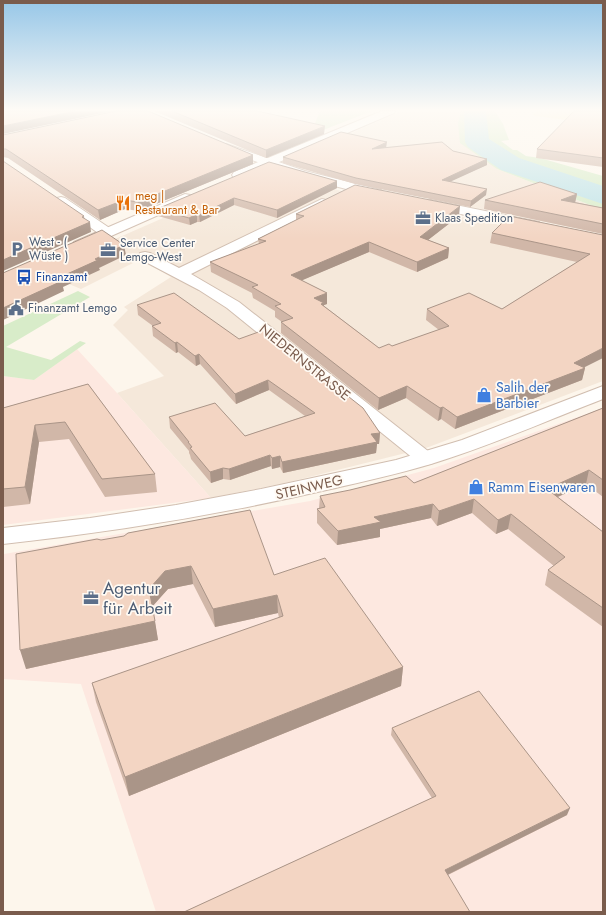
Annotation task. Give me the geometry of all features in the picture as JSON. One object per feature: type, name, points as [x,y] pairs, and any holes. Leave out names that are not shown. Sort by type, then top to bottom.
[{"type":"street","points":[[244,154],[266,163],[353,188],[391,196]]},
{"type":"street","points":[[226,181],[288,154]]},
{"type":"street","points":[[179,274],[353,188]]},
{"type":"street","points":[[63,252],[198,193]]},
{"type":"street","points":[[53,196],[106,232]]},
{"type":"street","points":[[422,202],[543,227]]},
{"type":"street","name":"NIEDERNSTRASSE","points":[[144,256],[233,305],[426,459]]},
{"type":"street","name":"STEINWEG","points":[[3,536],[103,524],[276,495],[426,459],[470,444],[603,392]]},
{"type":"shaded area","points":[[304,154],[484,154],[497,169],[603,210],[603,234],[361,184],[285,162]]},
{"type":"shaded area","points":[[270,171],[345,192],[603,247],[603,381],[426,448],[289,482],[211,498],[117,393],[164,376],[113,325],[128,310],[124,307],[171,277],[141,259],[81,289],[40,272]]},
{"type":"shaded area","points":[[77,349],[211,498],[3,525],[3,376],[34,380]]},
{"type":"shaded area","points":[[603,408],[603,912],[156,912],[81,684],[4,679],[4,554],[310,501],[434,468]]},
{"type":"green space","points":[[475,154],[523,154],[526,156],[540,158],[603,176],[603,210],[497,169]]},
{"type":"green space","points":[[78,291],[90,297],[6,347],[51,360],[80,341],[86,343],[34,380],[3,376],[3,326]]},
{"type":"building","points":[[13,154],[250,154],[253,155],[138,202],[124,200],[98,210]]},
{"type":"building","points":[[291,154],[464,154],[487,159],[442,180],[487,189],[471,201],[356,178],[283,157]]},
{"type":"building","points":[[571,154],[603,154],[603,158]]},
{"type":"building","points":[[3,161],[84,216],[82,217],[90,222],[3,260]]},
{"type":"building","points":[[269,162],[337,181],[277,210],[234,198],[199,215],[197,214],[189,218],[157,209]]},
{"type":"building","points":[[540,182],[577,194],[561,200],[603,208],[603,224],[485,200]]},
{"type":"building","points":[[355,185],[460,206],[420,237],[449,248],[417,262],[369,242],[291,275],[327,293],[314,298],[324,303],[321,304],[379,348],[389,344],[392,346],[449,326],[427,309],[469,293],[502,309],[590,254],[492,233],[509,216],[603,235],[603,348],[574,363],[585,368],[457,417],[443,407],[440,408],[407,386],[379,398],[281,322],[293,318],[275,306],[281,304],[252,287],[258,285],[210,262],[266,241],[258,239],[304,216],[296,214]]},
{"type":"building","points":[[102,230],[124,245],[95,259],[98,260],[56,279],[62,281],[3,308],[3,273]]},
{"type":"building","points":[[174,293],[239,339],[264,330],[363,408],[380,433],[371,434],[377,442],[282,462],[280,456],[272,458],[270,455],[229,469],[223,468],[210,472],[190,448],[192,447],[189,442],[169,417],[215,403],[245,436],[315,413],[268,380],[235,394],[199,354],[195,356],[152,326],[161,323],[137,305]]},
{"type":"building","points":[[88,384],[155,474],[102,479],[65,422],[35,425],[25,487],[3,489],[3,408]]},
{"type":"building","points":[[603,408],[603,480],[589,470],[547,489],[603,532],[603,608],[548,570],[565,557],[511,514],[498,520],[474,499],[439,511],[433,504],[374,517],[381,522],[338,531],[317,509],[325,507],[320,496],[406,476],[414,483]]},
{"type":"building","points":[[250,510],[274,575],[325,558],[403,667],[125,777],[92,683],[283,616],[277,595],[213,609],[191,566],[165,571],[149,589],[155,621],[20,650],[16,554],[97,539],[101,540],[124,536],[128,533]]},
{"type":"building","points":[[479,691],[570,808],[445,870],[470,912],[184,912],[436,796],[392,728]]},
{"type":"waterway","points":[[495,154],[510,164],[603,195]]},
{"type":"place","name":"meg | Restaurant & Bar","points":[[123,203]]},
{"type":"place","name":"Klaas Spedition","points":[[423,218]]},
{"type":"place","name":"West - ( Wüste )","points":[[17,249]]},
{"type":"place","name":"Service Center Lemgo-West","points":[[108,250]]},
{"type":"place","name":"Finanzamt","points":[[24,277]]},
{"type":"place","name":"Finanzamt Lemgo","points":[[16,308]]},
{"type":"place","name":"Salih der Barbier","points":[[484,395]]},
{"type":"place","name":"Ramm Eisenwaren","points":[[476,487]]},
{"type":"place","name":"Agentur für Arbeit","points":[[91,598]]}]
